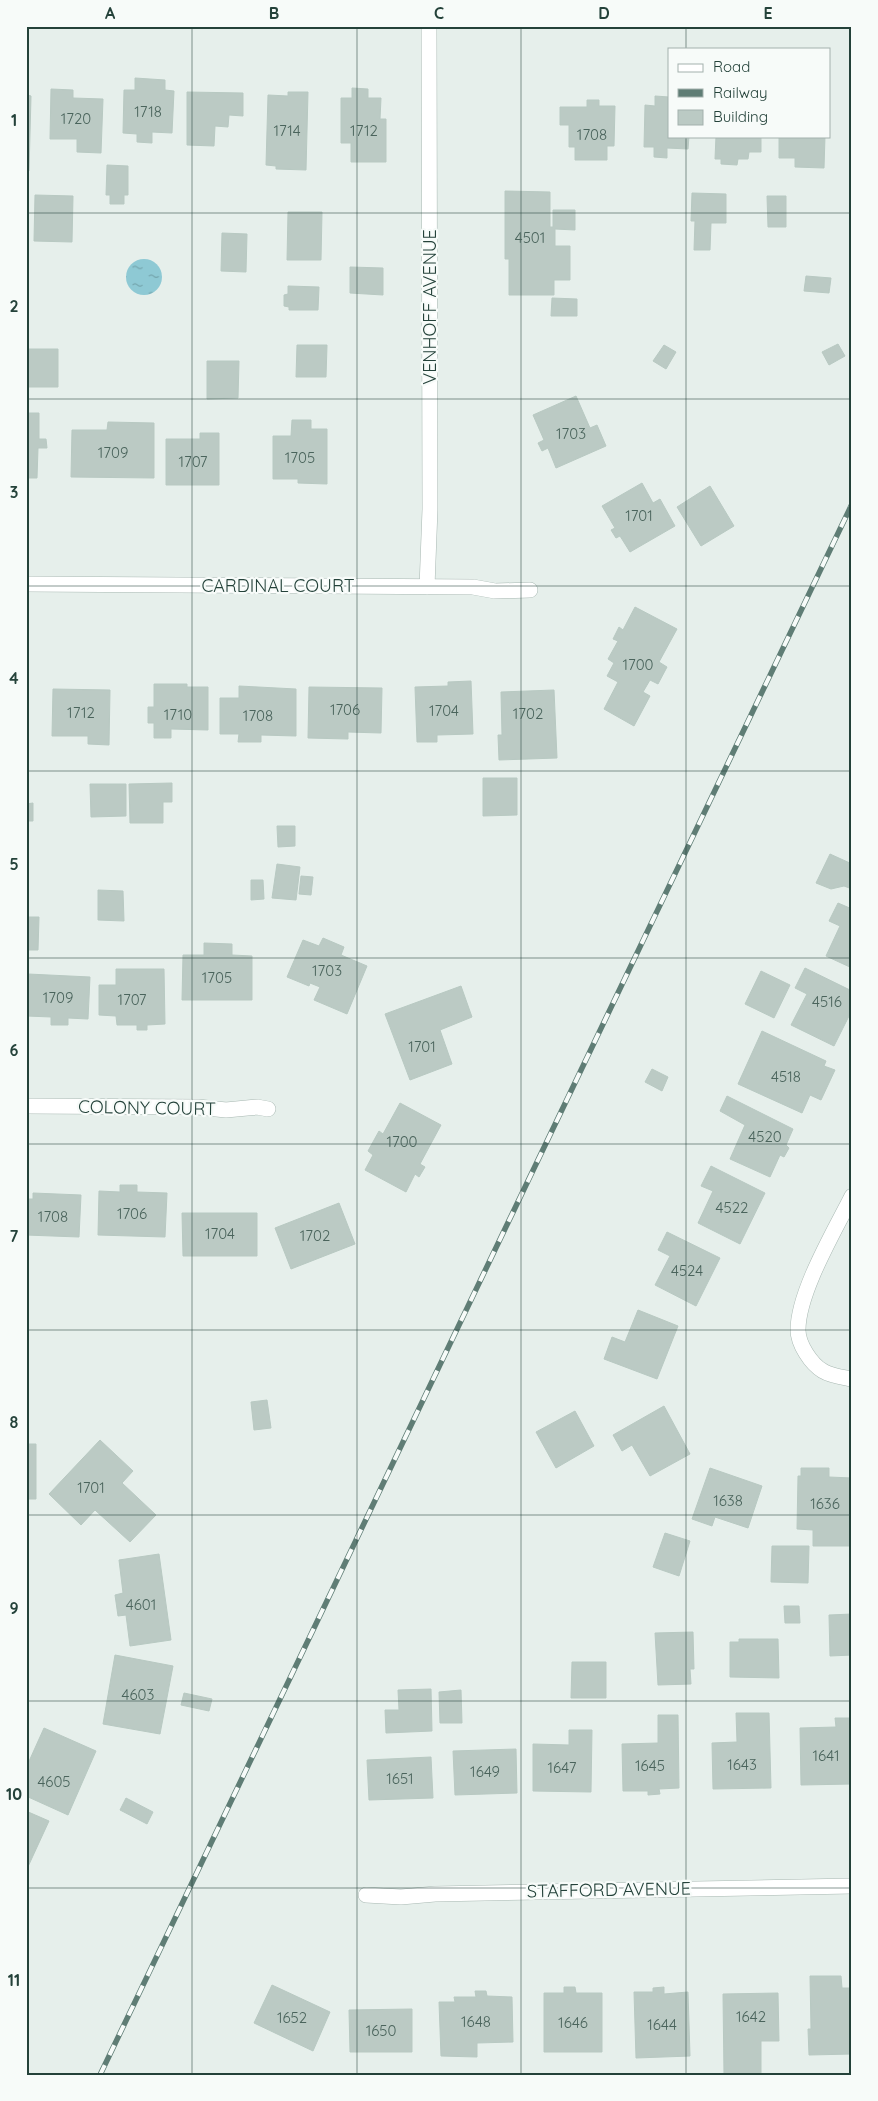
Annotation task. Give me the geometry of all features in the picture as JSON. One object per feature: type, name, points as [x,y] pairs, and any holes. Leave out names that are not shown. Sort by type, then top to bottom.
[{"type":"street","name":"VENHOFF AVENUE","points":[[427,587],[430,509],[429,26]]},
{"type":"street","name":"CARDINAL COURT","points":[[26,584],[473,587],[495,591],[530,590]]},
{"type":"street","name":"COLONY COURT","points":[[26,1106],[198,1107],[226,1110],[257,1107],[268,1109]]},
{"type":"street","points":[[852,1196],[806,1290],[798,1328],[799,1340],[820,1370],[852,1380]]},
{"type":"street","name":"STAFFORD AVENUE","points":[[366,1895],[401,1897],[435,1894],[852,1886]]},
{"type":"water","points":[[144,259],[157,264],[162,277],[157,290],[144,295],[131,290],[126,277],[131,264]]},
{"type":"building","points":[[135,78],[165,80],[165,90],[174,91],[172,133],[152,132],[152,143],[137,142],[137,134],[123,133],[124,90],[135,90]]},
{"type":"building","points":[[26,87],[28,87],[28,95],[31,96],[29,171],[26,171]]},
{"type":"building","points":[[352,88],[368,89],[368,98],[381,98],[380,119],[386,119],[386,162],[351,162],[351,143],[341,143],[341,98],[352,98]]},
{"type":"building","points":[[51,89],[73,90],[73,98],[103,99],[101,153],[77,152],[77,139],[50,139]]},
{"type":"building","points":[[187,92],[243,93],[243,116],[229,115],[228,127],[215,126],[214,146],[187,145]]},
{"type":"building","points":[[288,92],[308,92],[306,170],[276,169],[276,166],[266,165],[268,95],[288,96]]},
{"type":"building","points":[[655,96],[668,97],[668,138],[689,138],[688,149],[667,148],[667,158],[654,157],[654,147],[644,147],[645,105],[655,106]]},
{"type":"building","points":[[587,100],[599,100],[599,106],[615,106],[614,146],[607,146],[607,160],[575,160],[575,147],[569,147],[569,125],[560,125],[560,107],[587,107]]},
{"type":"building","points":[[716,138],[761,138],[761,152],[749,152],[748,159],[738,159],[737,165],[721,164],[721,159],[715,159]]},
{"type":"building","points":[[779,138],[825,138],[824,168],[795,167],[795,158],[779,158]]},
{"type":"building","points":[[107,165],[128,166],[128,195],[124,195],[124,204],[110,204],[110,195],[106,195]]},
{"type":"building","points":[[505,191],[550,192],[550,227],[553,227],[553,210],[575,210],[575,230],[555,229],[555,246],[570,246],[570,280],[554,280],[554,295],[509,295],[509,259],[505,259]]},
{"type":"building","points":[[692,193],[726,194],[726,223],[711,223],[710,250],[694,250],[695,221],[691,221]]},
{"type":"building","points":[[35,195],[73,196],[72,242],[34,241]]},
{"type":"building","points":[[767,196],[786,196],[786,227],[768,227]]},
{"type":"building","points":[[288,212],[322,212],[321,260],[287,260]]},
{"type":"building","points":[[222,233],[247,234],[246,272],[221,271]]},
{"type":"building","points":[[350,267],[383,268],[383,295],[350,293]]},
{"type":"building","points":[[806,276],[831,278],[829,293],[804,291]]},
{"type":"building","points":[[288,286],[319,287],[318,310],[289,310],[289,307],[284,306],[284,295],[288,294]]},
{"type":"building","points":[[552,298],[577,299],[577,316],[551,316]]},
{"type":"building","points":[[838,344],[845,356],[829,365],[822,352]]},
{"type":"building","points":[[297,345],[327,345],[326,377],[296,377]]},
{"type":"building","points":[[664,345],[676,352],[666,369],[653,361]]},
{"type":"building","points":[[26,349],[58,349],[58,387],[26,387]]},
{"type":"building","points":[[207,361],[239,361],[238,398],[207,399]]},
{"type":"building","points":[[576,396],[590,428],[597,425],[606,446],[556,468],[548,448],[542,451],[538,443],[544,440],[533,415]]},
{"type":"building","points":[[26,413],[39,413],[39,439],[46,439],[47,448],[38,448],[37,478],[26,478]]},
{"type":"building","points":[[292,420],[311,420],[311,429],[327,429],[327,484],[298,483],[298,479],[273,479],[273,436],[291,436]]},
{"type":"building","points":[[108,422],[154,423],[154,478],[71,477],[72,430],[107,430]]},
{"type":"building","points":[[200,433],[219,433],[219,485],[166,485],[166,439],[200,439]]},
{"type":"building","points":[[642,483],[653,503],[660,499],[675,526],[630,552],[620,536],[616,538],[611,530],[615,528],[602,506]]},
{"type":"building","points":[[710,486],[734,526],[701,546],[677,507]]},
{"type":"building","points":[[635,607],[677,629],[659,662],[667,667],[658,684],[650,680],[643,692],[650,696],[634,726],[604,709],[618,682],[607,676],[614,663],[608,659],[618,641],[613,639],[619,627],[623,630]]},
{"type":"building","points":[[471,681],[473,734],[437,735],[437,742],[417,742],[415,687],[448,686],[448,682]]},
{"type":"building","points":[[154,684],[187,684],[187,687],[208,687],[208,730],[171,729],[171,738],[154,738],[154,723],[148,723],[148,707],[154,707]]},
{"type":"building","points":[[239,686],[296,689],[296,736],[261,735],[261,742],[238,742],[239,734],[220,734],[220,698],[239,698]]},
{"type":"building","points":[[309,687],[382,688],[381,733],[348,732],[348,739],[308,738]]},
{"type":"building","points":[[53,689],[110,690],[109,745],[88,744],[88,736],[52,736]]},
{"type":"building","points":[[554,690],[557,758],[499,760],[498,735],[502,735],[501,692]]},
{"type":"building","points":[[483,778],[517,778],[517,815],[483,816]]},
{"type":"building","points":[[172,783],[172,802],[163,802],[163,823],[130,823],[129,784]]},
{"type":"building","points":[[90,784],[126,784],[126,816],[91,817]]},
{"type":"building","points":[[33,803],[33,821],[26,821],[26,804]]},
{"type":"building","points":[[277,826],[295,826],[295,846],[278,847]]},
{"type":"building","points":[[830,854],[852,864],[852,889],[844,886],[831,889],[816,883]]},
{"type":"building","points":[[277,864],[300,867],[296,900],[272,898]]},
{"type":"building","points":[[301,876],[313,877],[311,895],[299,894]]},
{"type":"building","points":[[251,880],[263,880],[264,899],[251,900]]},
{"type":"building","points":[[98,890],[123,891],[124,921],[98,920]]},
{"type":"building","points":[[838,903],[852,909],[852,968],[826,956],[840,926],[829,921]]},
{"type":"building","points":[[26,917],[39,917],[38,950],[26,950]]},
{"type":"building","points":[[323,938],[344,947],[341,955],[367,966],[347,1014],[314,1000],[320,987],[310,983],[309,986],[287,977],[303,940],[319,946]]},
{"type":"building","points":[[204,943],[232,944],[232,955],[252,956],[252,1000],[182,1000],[183,955],[204,955]]},
{"type":"building","points":[[805,968],[852,991],[852,1010],[834,1046],[791,1025],[807,994],[795,988]]},
{"type":"building","points":[[116,969],[164,969],[165,1024],[147,1025],[147,1030],[137,1030],[137,1025],[117,1025],[116,1016],[99,1015],[99,985],[116,985]]},
{"type":"building","points":[[761,971],[790,985],[774,1018],[745,1004]]},
{"type":"building","points":[[28,974],[90,977],[88,1019],[68,1018],[68,1025],[51,1025],[51,1017],[27,1016]]},
{"type":"building","points":[[461,986],[472,1017],[440,1030],[452,1064],[410,1080],[385,1014]]},
{"type":"building","points":[[762,1031],[826,1061],[824,1066],[835,1070],[821,1100],[810,1095],[802,1113],[738,1084]]},
{"type":"building","points":[[652,1069],[668,1077],[662,1091],[645,1082]]},
{"type":"building","points":[[727,1096],[793,1129],[786,1145],[789,1148],[784,1157],[780,1155],[770,1177],[730,1159],[745,1125],[720,1111]]},
{"type":"building","points":[[400,1103],[441,1125],[420,1164],[425,1167],[419,1177],[415,1174],[406,1192],[365,1170],[373,1155],[368,1151],[379,1131],[383,1134]]},
{"type":"building","points":[[711,1166],[765,1193],[740,1244],[698,1223],[713,1191],[701,1186]]},
{"type":"building","points":[[120,1185],[137,1185],[137,1192],[167,1193],[165,1237],[98,1235],[99,1191],[120,1192]]},
{"type":"building","points":[[33,1193],[81,1195],[79,1237],[26,1235],[26,1199],[33,1199]]},
{"type":"building","points":[[339,1203],[355,1244],[291,1269],[275,1228]]},
{"type":"building","points":[[182,1213],[257,1213],[257,1256],[183,1256]]},
{"type":"building","points":[[667,1232],[720,1258],[696,1306],[655,1285],[670,1256],[658,1250]]},
{"type":"building","points":[[638,1310],[678,1326],[657,1379],[604,1359],[612,1337],[625,1342]]},
{"type":"building","points":[[267,1400],[271,1428],[254,1430],[251,1402]]},
{"type":"building","points":[[664,1406],[690,1454],[650,1476],[632,1445],[622,1451],[613,1435]]},
{"type":"building","points":[[575,1411],[594,1446],[556,1468],[536,1432]]},
{"type":"building","points":[[100,1440],[133,1471],[122,1483],[156,1515],[130,1542],[95,1510],[81,1525],[49,1494]]},
{"type":"building","points":[[26,1444],[36,1444],[36,1499],[26,1499]]},
{"type":"building","points":[[710,1468],[762,1486],[748,1528],[715,1517],[712,1526],[692,1519]]},
{"type":"building","points":[[801,1468],[829,1468],[829,1477],[852,1478],[852,1546],[813,1546],[813,1530],[797,1529],[798,1476],[801,1476]]},
{"type":"building","points":[[665,1533],[690,1541],[679,1576],[653,1567]]},
{"type":"building","points":[[772,1546],[809,1546],[808,1583],[771,1582]]},
{"type":"building","points":[[159,1554],[171,1640],[130,1646],[126,1615],[118,1616],[115,1595],[123,1593],[119,1560]]},
{"type":"building","points":[[784,1606],[799,1606],[800,1623],[785,1623]]},
{"type":"building","points":[[852,1614],[852,1655],[830,1656],[829,1615]]},
{"type":"building","points":[[693,1632],[694,1669],[690,1669],[691,1684],[658,1685],[655,1633]]},
{"type":"building","points":[[739,1639],[778,1639],[779,1678],[730,1677],[730,1642],[739,1642]]},
{"type":"building","points":[[115,1655],[173,1666],[160,1734],[103,1724]]},
{"type":"building","points":[[572,1662],[606,1662],[606,1698],[571,1698]]},
{"type":"building","points":[[431,1689],[432,1731],[386,1733],[385,1710],[399,1710],[398,1690]]},
{"type":"building","points":[[461,1690],[462,1723],[440,1723],[439,1692]]},
{"type":"building","points":[[184,1693],[212,1699],[209,1711],[181,1705]]},
{"type":"building","points":[[736,1713],[769,1713],[771,1788],[713,1789],[712,1743],[737,1742]]},
{"type":"building","points":[[658,1715],[678,1715],[679,1788],[659,1789],[660,1794],[648,1795],[648,1791],[623,1791],[622,1744],[658,1743]]},
{"type":"building","points":[[835,1718],[852,1718],[852,1784],[801,1785],[800,1728],[836,1727]]},
{"type":"building","points":[[44,1728],[96,1751],[68,1815],[26,1796],[26,1768]]},
{"type":"building","points":[[569,1730],[592,1730],[591,1792],[533,1791],[533,1744],[569,1745]]},
{"type":"building","points":[[516,1749],[517,1793],[455,1795],[453,1751]]},
{"type":"building","points":[[431,1757],[433,1798],[369,1800],[367,1760]]},
{"type":"building","points":[[126,1798],[153,1812],[147,1824],[120,1810]]},
{"type":"building","points":[[26,1811],[49,1821],[26,1871]]},
{"type":"building","points":[[810,1976],[841,1976],[842,1988],[852,1988],[852,2054],[809,2055],[808,2029],[811,2029]]},
{"type":"building","points":[[272,1985],[330,2012],[313,2051],[254,2023]]},
{"type":"building","points":[[564,1987],[575,1987],[576,1993],[602,1993],[602,2052],[544,2052],[544,1993],[564,1993]]},
{"type":"building","points":[[664,1987],[664,1994],[688,1992],[690,2056],[636,2058],[634,1992],[653,1992],[653,1988]]},
{"type":"building","points":[[475,1991],[486,1991],[487,1996],[512,1997],[513,2042],[477,2043],[477,2057],[441,2056],[439,2002],[455,2002],[454,1997],[476,1997]]},
{"type":"building","points":[[778,1993],[779,2041],[761,2041],[761,2075],[724,2075],[723,1994]]},
{"type":"building","points":[[412,2009],[412,2052],[350,2052],[349,2010]]},
{"type":"railway","points":[[100,2075],[852,504]]}]
